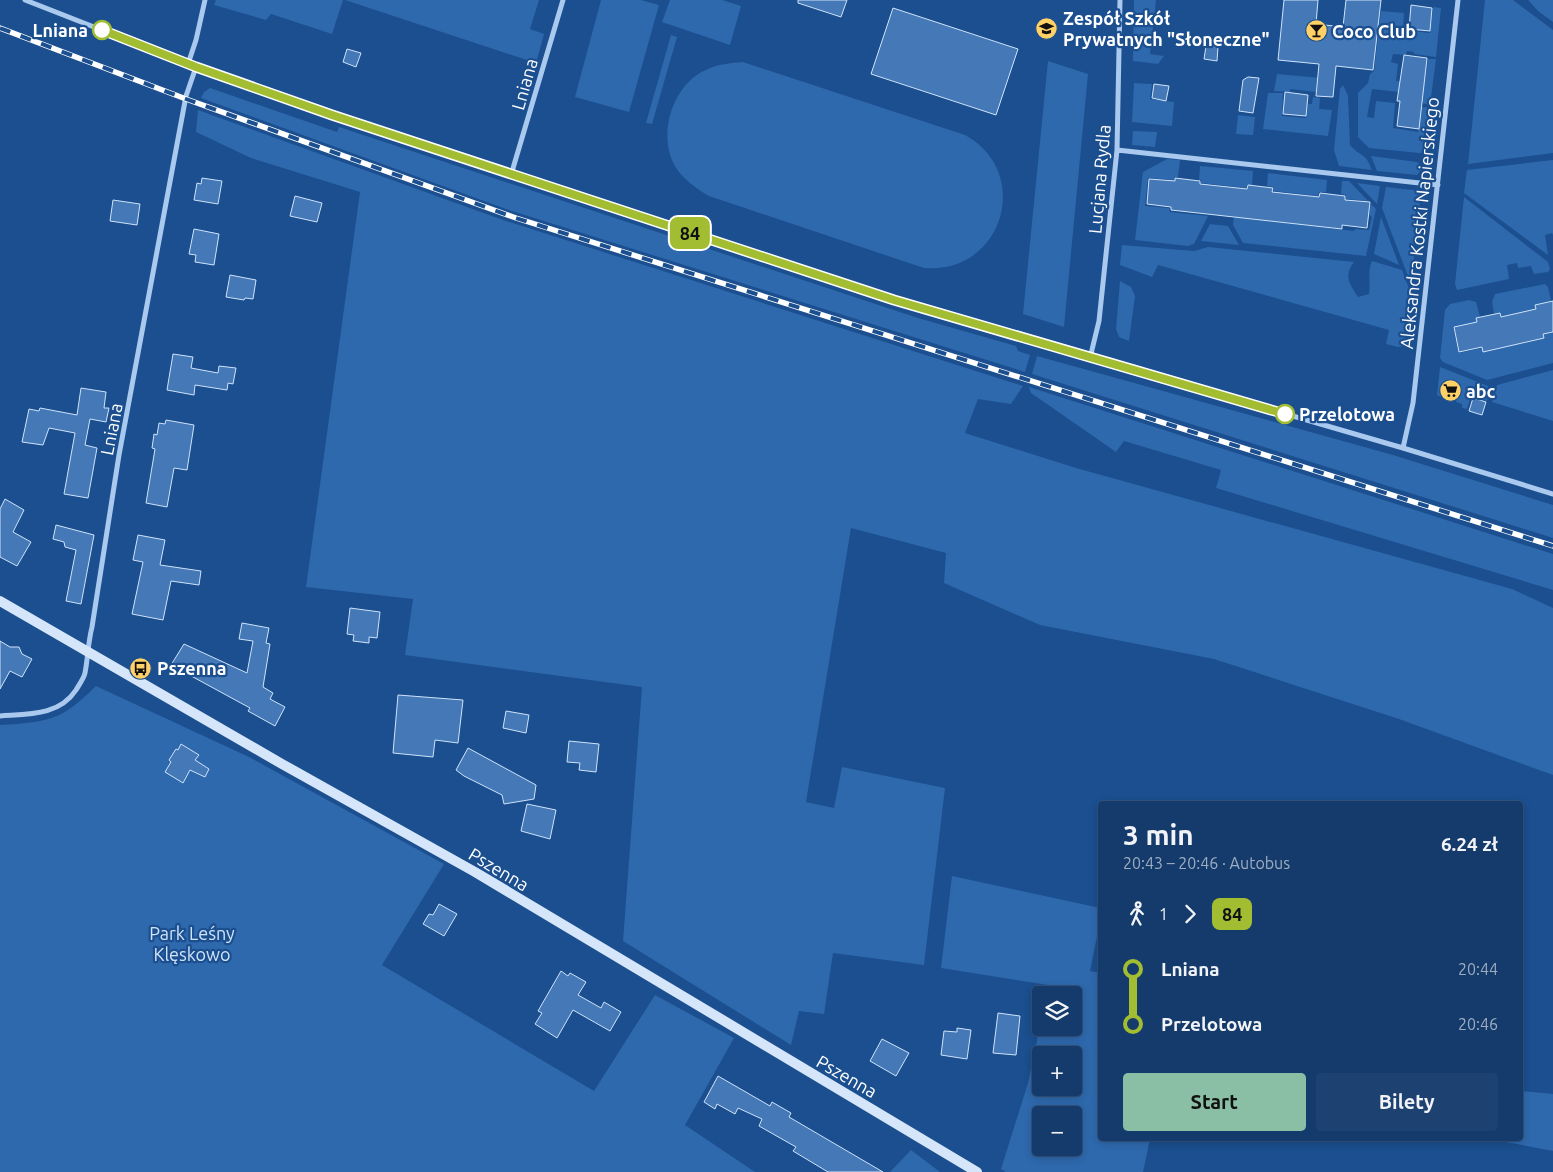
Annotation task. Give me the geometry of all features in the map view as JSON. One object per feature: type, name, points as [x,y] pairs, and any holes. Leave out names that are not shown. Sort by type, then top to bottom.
[{"type":"street","points":[[25,0],[196,67],[511,175],[913,306],[1402,448],[1553,494]]},
{"type":"street","points":[[188,64],[196,40],[204,0]]},
{"type":"street","name":"Lniana","points":[[511,175],[563,0]]},
{"type":"street","name":"Lucjana Rydla","points":[[1090,358],[1099,322],[1118,150],[1120,0]]},
{"type":"street","name":"Aleksandra Kostki Napierskiego","points":[[1402,448],[1413,403],[1458,0]]},
{"type":"street","name":"Lniana","points":[[0,716],[47,712],[66,701],[85,675],[87,650],[119,455],[186,96],[196,67]]},
{"type":"street","points":[[1118,150],[1438,185]]},
{"type":"street","name":"Pszenna","points":[[0,601],[282,764],[475,872],[977,1172]]},
{"type":"green space","points":[[216,0],[343,0],[332,34],[271,14],[266,20],[214,5]]},
{"type":"green space","points":[[345,0],[539,0],[530,29],[544,34],[536,63]]},
{"type":"green space","points":[[601,0],[641,0],[659,5],[629,112],[575,97]]},
{"type":"green space","points":[[670,0],[722,0],[741,6],[730,45],[662,22]]},
{"type":"green space","points":[[1134,0],[1156,0],[1150,54],[1164,56],[1158,64],[1133,61]]},
{"type":"green space","points":[[1485,0],[1513,0],[1553,30],[1553,153],[1468,164]]},
{"type":"green space","points":[[1528,0],[1553,0],[1553,22],[1538,11]]},
{"type":"green space","points":[[1433,7],[1441,8],[1436,57],[1414,54],[1414,52],[1407,51],[1406,55],[1393,54],[1391,62],[1398,64],[1396,81],[1424,84],[1428,59],[1436,59],[1430,105],[1404,99],[1398,102],[1399,92],[1372,89],[1367,117],[1374,118],[1376,101],[1395,103],[1393,128],[1418,132],[1422,107],[1430,108],[1425,152],[1369,148],[1358,137],[1358,93],[1368,83],[1370,74],[1374,71],[1381,11],[1404,13],[1403,30],[1430,33]]},
{"type":"green space","points":[[671,35],[677,37],[652,124],[646,123]]},
{"type":"green space","points":[[1048,61],[1088,74],[1064,327],[1023,314]]},
{"type":"green space","points":[[743,62],[965,135],[986,152],[999,173],[1003,196],[1000,218],[989,239],[973,256],[951,266],[924,268],[709,196],[697,188],[679,172],[672,160],[668,146],[670,115],[675,101],[683,88],[694,77],[706,70],[724,64]]},
{"type":"green space","points":[[1277,74],[1332,79],[1335,84],[1317,82],[1316,92],[1290,89],[1290,92],[1274,91]]},
{"type":"green space","points":[[1134,83],[1152,84],[1150,99],[1174,102],[1172,126],[1132,122]]},
{"type":"green space","points":[[1343,85],[1348,96],[1350,145],[1365,157],[1372,170],[1339,166],[1334,150],[1340,89]]},
{"type":"green space","points":[[210,88],[337,132],[339,127],[918,318],[1016,346],[1018,351],[1030,355],[1025,372],[506,209],[201,98],[204,92]]},
{"type":"green space","points":[[1268,93],[1283,93],[1282,116],[1306,118],[1308,104],[1312,104],[1313,97],[1320,98],[1319,109],[1332,110],[1328,136],[1263,129]]},
{"type":"green space","points":[[198,110],[503,220],[1023,386],[1011,404],[978,399],[965,433],[1076,468],[1512,589],[1553,608],[1553,775],[1399,719],[1214,659],[1040,625],[944,583],[946,553],[851,528],[806,802],[834,808],[842,767],[945,788],[924,965],[833,953],[824,1014],[799,1011],[791,1045],[623,941],[642,687],[405,655],[413,599],[306,587],[360,192],[251,158],[196,132]]},
{"type":"green space","points":[[1238,115],[1255,117],[1253,135],[1236,134]]},
{"type":"green space","points":[[1133,131],[1157,132],[1155,147],[1132,145]]},
{"type":"green space","points":[[1371,156],[1417,162],[1423,168],[1417,175],[1377,171]]},
{"type":"green space","points":[[1167,159],[1180,160],[1178,177],[1174,177],[1174,180],[1148,178],[1145,206],[1169,208],[1170,212],[1208,216],[1194,244],[1188,246],[1135,240],[1143,172]]},
{"type":"green space","points":[[1553,160],[1553,235],[1552,233],[1545,235],[1548,255],[1464,193],[1467,170]]},
{"type":"green space","points":[[1200,166],[1253,171],[1252,185],[1247,185],[1246,188],[1201,183],[1201,180],[1199,180]]},
{"type":"green space","points":[[1268,173],[1327,180],[1326,192],[1319,192],[1318,196],[1274,191],[1274,187],[1267,186]]},
{"type":"green space","points":[[1342,181],[1349,181],[1368,201],[1346,199],[1346,195],[1341,194]]},
{"type":"green space","points":[[1357,183],[1380,186],[1377,204]]},
{"type":"green space","points":[[1386,187],[1421,191],[1411,284],[1382,208]]},
{"type":"green space","points":[[1464,197],[1548,262],[1550,269],[1548,272],[1534,274],[1531,266],[1518,268],[1517,263],[1507,265],[1509,279],[1457,290],[1455,284]]},
{"type":"green space","points":[[1371,204],[1376,209],[1366,256],[1243,243],[1233,225],[1234,217],[1354,231],[1355,229],[1369,230],[1372,217],[1369,214]]},
{"type":"green space","points":[[1381,217],[1399,265],[1374,254]]},
{"type":"green space","points":[[1210,224],[1228,226],[1239,245],[1201,241]]},
{"type":"green space","points":[[1122,245],[1194,251],[1208,247],[1354,262],[1348,276],[1350,284],[1358,297],[1369,294],[1372,261],[1402,270],[1411,294],[1405,346],[1398,347],[1386,344],[1389,330],[1158,265],[1152,277],[1120,265]]},
{"type":"green space","points":[[1120,281],[1131,287],[1135,296],[1129,341],[1119,337],[1116,329]]},
{"type":"green space","points":[[1545,284],[1548,287],[1551,301],[1535,305],[1536,309],[1502,317],[1500,313],[1494,314],[1492,302],[1495,294]]},
{"type":"green space","points":[[1469,300],[1476,302],[1480,317],[1476,318],[1476,322],[1453,327],[1459,353],[1482,348],[1483,352],[1508,346],[1517,340],[1518,344],[1544,338],[1544,334],[1553,333],[1553,363],[1487,380],[1443,362],[1440,358],[1445,310],[1450,304]]},
{"type":"green space","points":[[1037,356],[1393,455],[1553,505],[1553,538],[1032,374]]},
{"type":"green space","points":[[1440,367],[1488,386],[1487,401],[1471,396],[1467,409],[1462,408],[1462,404],[1456,402],[1461,385],[1447,381],[1441,397],[1437,395]]},
{"type":"green space","points":[[1553,370],[1553,421],[1492,402],[1497,385]]},
{"type":"green space","points":[[1029,387],[1553,554],[1553,590],[1216,488],[1221,470],[1124,441],[1116,452],[1031,393]]},
{"type":"green space","name":"Park Leśny Klęskowo","points":[[96,686],[249,757],[444,864],[382,965],[594,1091],[655,995],[734,1038],[685,1125],[755,1172],[0,1172],[0,725],[30,723],[53,718],[84,698]]},
{"type":"green space","points":[[952,876],[1098,908],[1098,932],[1090,971],[1098,973],[1098,1141],[1150,1141],[1143,1172],[1006,1172],[1001,1169],[1028,1083],[1032,1064],[1032,1096],[1082,1096],[1082,1046],[1036,1046],[1038,1036],[1082,1036],[1082,986],[1048,986],[941,968]]},
{"type":"green space","points":[[1523,1091],[1553,1094],[1553,1151],[1500,1141],[1523,1141]]},
{"type":"green space","points":[[911,1150],[940,1172],[890,1172]]},
{"type":"building","points":[[798,0],[847,0],[841,17],[798,3]]},
{"type":"building","points":[[1284,0],[1318,0],[1316,24],[1343,27],[1346,0],[1381,0],[1373,70],[1336,66],[1333,97],[1316,96],[1319,64],[1278,60]]},
{"type":"building","points":[[1411,5],[1432,8],[1430,31],[1409,29]]},
{"type":"building","points":[[893,8],[1018,49],[996,115],[871,74]]},
{"type":"building","points":[[1206,46],[1218,47],[1217,61],[1204,59]]},
{"type":"building","points":[[347,49],[361,53],[356,67],[343,62]]},
{"type":"building","points":[[1404,55],[1427,58],[1419,129],[1397,126],[1400,101],[1397,101]]},
{"type":"building","points":[[1248,77],[1259,78],[1253,113],[1239,111],[1243,80]]},
{"type":"building","points":[[1154,84],[1169,86],[1166,101],[1152,98]]},
{"type":"building","points":[[1285,92],[1308,95],[1306,116],[1283,114]]},
{"type":"building","points":[[202,178],[222,181],[218,204],[194,200],[197,183],[201,184]]},
{"type":"building","points":[[1175,178],[1200,181],[1200,184],[1247,189],[1248,185],[1273,188],[1272,192],[1319,197],[1320,193],[1345,196],[1345,200],[1370,202],[1367,228],[1342,225],[1342,229],[1171,210],[1171,207],[1147,204],[1149,179],[1175,181]]},
{"type":"building","points":[[295,196],[322,203],[317,222],[290,216]]},
{"type":"building","points":[[113,200],[140,204],[137,225],[110,221]]},
{"type":"building","points":[[194,229],[219,234],[214,265],[195,262],[196,255],[189,254]]},
{"type":"building","points":[[230,275],[256,280],[253,299],[245,298],[244,300],[226,297]]},
{"type":"building","points":[[1553,301],[1553,332],[1543,334],[1544,338],[1483,352],[1482,347],[1459,352],[1454,327],[1477,322],[1476,318],[1500,313],[1501,317],[1536,309],[1535,305]]},
{"type":"building","points":[[173,354],[193,357],[191,368],[218,373],[219,366],[236,368],[233,384],[228,383],[227,390],[195,385],[194,395],[167,390]]},
{"type":"building","points":[[81,388],[106,392],[104,408],[109,408],[106,422],[90,419],[85,445],[97,448],[88,498],[64,494],[75,433],[49,428],[43,445],[22,442],[29,409],[39,411],[40,408],[77,415]]},
{"type":"building","points":[[1473,398],[1486,402],[1482,415],[1469,411]]},
{"type":"building","points":[[166,420],[194,425],[187,470],[174,468],[167,507],[146,503],[155,449],[152,448],[154,434],[157,435],[159,423],[165,424]]},
{"type":"building","points":[[5,499],[24,510],[13,532],[31,542],[17,566],[0,557],[0,509]]},
{"type":"building","points":[[56,525],[94,535],[81,604],[66,601],[76,550],[65,547],[64,542],[53,539]]},
{"type":"building","points":[[138,535],[165,540],[160,565],[201,571],[199,585],[171,581],[163,620],[132,614],[143,562],[133,560]]},
{"type":"building","points":[[350,608],[380,612],[377,638],[369,637],[369,643],[353,641],[354,635],[347,634]]},
{"type":"building","points":[[242,623],[269,628],[266,643],[270,644],[263,687],[273,693],[270,699],[285,707],[275,726],[248,711],[250,708],[171,665],[184,644],[247,673],[253,641],[239,639]]},
{"type":"building","points":[[0,641],[10,647],[19,647],[22,654],[32,659],[22,677],[10,671],[0,689]]},
{"type":"building","points":[[398,695],[463,700],[458,743],[435,740],[433,757],[393,753]]},
{"type":"building","points":[[506,711],[529,715],[526,733],[503,728]]},
{"type":"building","points":[[569,741],[599,744],[596,772],[579,770],[580,763],[567,762]]},
{"type":"building","points":[[181,744],[199,755],[195,760],[209,769],[205,777],[190,770],[183,783],[165,772],[171,762],[169,760]]},
{"type":"building","points":[[468,748],[536,785],[534,799],[504,804],[502,795],[456,770]]},
{"type":"building","points":[[527,804],[556,810],[550,839],[521,831]]},
{"type":"building","points":[[439,904],[457,914],[444,936],[423,924],[429,914],[433,915]]},
{"type":"building","points":[[561,971],[568,976],[570,973],[586,982],[578,995],[601,1008],[604,1002],[621,1012],[610,1031],[573,1010],[557,1038],[535,1024],[542,1013],[538,1011]]},
{"type":"building","points":[[998,1013],[1020,1016],[1016,1055],[993,1053]]},
{"type":"building","points":[[957,1028],[971,1030],[967,1059],[941,1055],[944,1031],[957,1032]]},
{"type":"building","points":[[882,1039],[909,1053],[896,1076],[870,1061]]},
{"type":"building","points":[[718,1076],[770,1106],[772,1102],[791,1113],[789,1117],[883,1172],[828,1172],[793,1151],[796,1147],[759,1126],[762,1119],[738,1108],[735,1114],[717,1104],[715,1109],[704,1102]]},
{"type":"railway","points":[[0,28],[186,99],[516,218],[1553,546]]},
{"type":"bus line","name":"84","points":[[102,30],[196,67],[332,115],[894,300],[1285,414]]},
{"type":"place","name":"Zespół Szkół Prywatnych \"Słoneczne\"","points":[[1047,28]]},
{"type":"place","name":"Lniana","points":[[102,30]]},
{"type":"place","name":"Coco Club","points":[[1316,31]]},
{"type":"place","name":"abc","points":[[1450,391]]},
{"type":"place","name":"Przelotowa","points":[[1285,414]]},
{"type":"place","name":"Pszenna","points":[[141,668]]}]
